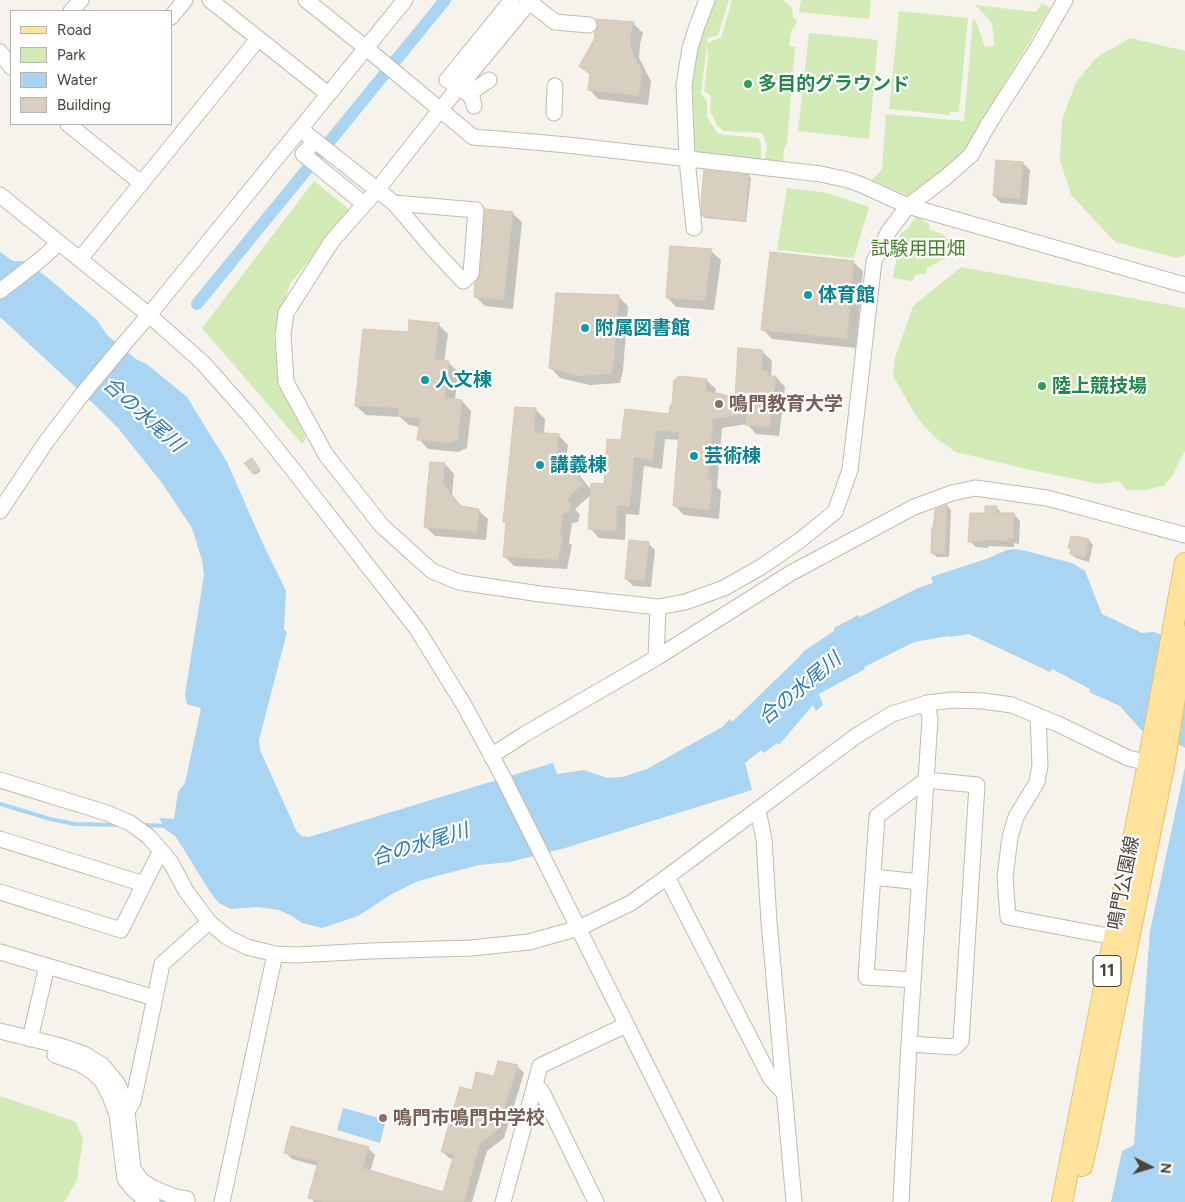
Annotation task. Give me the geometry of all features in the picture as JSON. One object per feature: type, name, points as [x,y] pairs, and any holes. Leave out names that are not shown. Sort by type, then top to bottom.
[{"type":"main road","name":"鳴門公園線","points":[[1062,1202],[1121,939],[1156,764],[1180,636],[1185,563]]},
{"type":"main road","name":"鳴門公園線","points":[[1073,1202],[1089,1136],[1121,939]]},
{"type":"street","points":[[73,10],[81,0]]},
{"type":"street","points":[[172,17],[186,0]]},
{"type":"street","points":[[210,0],[328,94]]},
{"type":"street","points":[[306,0],[401,77],[472,138],[510,140],[821,174],[862,185],[908,206],[1185,285]]},
{"type":"street","points":[[0,512],[46,442],[80,397],[328,94],[372,53],[404,0]]},
{"type":"street","points":[[468,96],[447,80],[512,0]]},
{"type":"street","points":[[694,228],[687,159],[684,85],[690,48],[696,26],[707,0]]},
{"type":"street","points":[[468,96],[529,1],[555,22],[588,25]]},
{"type":"street","points":[[489,80],[468,96],[440,110],[377,190],[332,241],[286,313],[283,335],[286,382],[326,455],[382,526],[432,571],[459,582],[540,594],[658,607],[685,602],[724,588],[761,567],[792,546],[834,512],[850,470],[874,261],[889,231],[908,206],[945,178],[971,155],[1038,47],[1060,2]]},
{"type":"street","points":[[80,259],[258,39]]},
{"type":"street","points":[[0,52],[10,66]]},
{"type":"street","points":[[554,113],[555,86]]},
{"type":"street","points":[[77,126],[141,183]]},
{"type":"street","points":[[300,129],[394,203],[434,250],[463,280],[472,274],[476,210],[394,203]]},
{"type":"street","points":[[316,142],[303,154],[364,204]]},
{"type":"street","points":[[0,195],[149,315],[203,363],[250,416],[417,629],[464,705],[502,776],[714,1202]]},
{"type":"street","points":[[0,291],[59,243]]},
{"type":"street","points":[[491,756],[525,734],[656,658],[791,573],[914,507],[952,493],[975,488],[1046,498],[1185,535]]},
{"type":"street","points":[[656,658],[658,607]]},
{"type":"street","points":[[0,780],[108,813],[130,823],[148,836],[163,852],[186,891],[209,922],[227,937],[248,947],[275,954],[296,955],[471,948],[528,942],[578,928],[631,903],[856,736],[892,714],[927,703],[953,700],[983,701],[1012,705],[1128,758],[1156,764]]},
{"type":"street","points":[[900,1202],[930,719],[927,703]]},
{"type":"street","points":[[1038,716],[1040,765],[1037,782],[1016,817],[1010,837],[1005,876],[1008,917],[1121,939]]},
{"type":"street","points":[[909,1044],[955,1047],[961,1041],[977,784],[926,780],[877,816],[866,977],[913,980]]},
{"type":"street","points":[[758,810],[764,839],[769,922],[794,1202]]},
{"type":"street","points":[[0,839],[144,884]]},
{"type":"street","points":[[0,892],[121,930],[157,858],[163,852]]},
{"type":"street","points":[[668,877],[771,1079],[784,1093]]},
{"type":"street","points":[[873,877],[920,882]]},
{"type":"street","points":[[122,1113],[133,1102],[162,964],[209,922]]},
{"type":"street","points":[[0,952],[155,998]]},
{"type":"street","points":[[222,1202],[275,954]]},
{"type":"street","points":[[30,1039],[47,966]]},
{"type":"street","points":[[503,1202],[540,1066],[626,1025]]},
{"type":"street","points":[[0,1031],[69,1049],[84,1054],[102,1065],[116,1083],[124,1099],[122,1113],[126,1179],[132,1188],[143,1198],[152,1202]]},
{"type":"street","points":[[0,1042],[59,1056],[80,1064],[93,1072],[102,1081],[122,1113],[133,1169],[142,1182],[174,1197],[187,1199],[187,1202]]},
{"type":"street","points":[[535,1086],[541,1090],[596,1202]]},
{"type":"green space","points":[[714,0],[729,0],[718,35],[708,38],[701,93],[707,101],[707,117],[718,134],[758,138],[761,143],[761,159],[729,158],[698,153],[692,145],[688,85],[700,32]]},
{"type":"green space","name":"多目的グラウンド","points":[[732,0],[783,0],[792,8],[793,18],[797,20],[792,29],[789,46],[795,47],[787,143],[784,149],[783,162],[765,160],[767,145],[762,133],[723,131],[717,125],[710,111],[711,96],[704,91],[708,57],[707,44],[721,38]]},
{"type":"green space","points":[[801,0],[871,0],[869,19],[799,12]]},
{"type":"green space","points":[[1042,3],[1050,8],[962,154],[912,195],[906,195],[872,180],[882,169],[886,114],[964,121],[973,18],[976,21],[985,47],[994,46],[992,24],[975,5],[1036,12]]},
{"type":"green space","points":[[899,11],[968,18],[959,112],[950,112],[950,115],[889,109]]},
{"type":"green space","points":[[809,33],[878,40],[869,139],[798,131]]},
{"type":"green space","points":[[1130,38],[1185,51],[1185,255],[1177,258],[1115,242],[1071,195],[1060,160],[1062,120],[1076,82],[1096,58]]},
{"type":"green space","points":[[314,181],[350,210],[290,284],[274,334],[280,383],[306,438],[302,444],[202,328]]},
{"type":"green space","points":[[787,188],[828,193],[869,207],[854,258],[777,250]]},
{"type":"green space","name":"試験用田畑","points":[[916,216],[929,224],[929,230],[946,237],[953,250],[950,256],[927,268],[926,274],[915,275],[912,281],[893,278],[896,262],[895,249],[901,233],[908,228]]},
{"type":"green space","name":"陸上競技場","points":[[961,267],[1185,308],[1185,451],[1172,476],[1164,486],[1145,490],[1126,490],[1119,481],[1099,484],[956,452],[937,439],[924,426],[893,376],[895,358],[913,306]]},
{"type":"green space","points":[[0,1096],[76,1122],[83,1139],[77,1180],[64,1202],[0,1202]]},
{"type":"water","name":"合の水尾川","points":[[0,252],[13,261],[25,261],[48,278],[97,320],[107,335],[187,397],[227,462],[286,591],[284,630],[287,632],[259,740],[260,750],[297,832],[302,836],[309,837],[553,763],[557,774],[584,770],[607,778],[622,777],[647,769],[722,727],[730,719],[732,722],[804,651],[834,631],[834,628],[858,615],[860,617],[916,589],[933,583],[931,577],[1007,550],[1015,549],[1072,563],[1085,571],[1102,614],[1142,633],[1154,632],[1185,644],[1185,748],[1141,730],[1120,706],[1089,692],[1090,689],[1052,669],[1050,672],[969,634],[948,636],[914,642],[864,667],[865,669],[819,694],[823,705],[816,711],[813,705],[779,745],[777,743],[764,753],[761,750],[745,763],[752,790],[565,848],[510,862],[479,865],[418,881],[392,894],[358,916],[322,928],[302,923],[279,910],[257,907],[231,909],[219,903],[210,892],[175,836],[165,829],[159,818],[174,819],[178,792],[185,783],[201,708],[187,704],[185,694],[204,575],[202,560],[192,528],[162,483],[118,428],[0,317]]},
{"type":"water","points":[[1185,767],[1185,1202],[1111,1202],[1122,1151],[1134,1145],[1150,931]]},
{"type":"water","points":[[343,1108],[386,1120],[380,1143],[337,1130]]},
{"type":"building","points":[[596,19],[634,22],[630,47],[642,71],[639,96],[588,90],[590,74],[579,66],[594,40],[598,26]]},
{"type":"building","points":[[996,160],[1023,162],[1020,199],[993,196]]},
{"type":"building","points":[[704,170],[749,175],[745,221],[702,216],[701,200]]},
{"type":"building","points":[[485,209],[513,212],[504,300],[474,297],[475,283],[480,275]]},
{"type":"building","points":[[670,246],[712,249],[705,301],[666,298]]},
{"type":"building","name":"体育館","points":[[770,252],[854,261],[847,339],[761,330]]},
{"type":"building","name":"附属図書館","points":[[556,293],[619,295],[614,360],[611,374],[579,376],[549,368]]},
{"type":"building","points":[[409,320],[439,323],[435,359],[449,361],[445,398],[462,400],[458,439],[448,443],[417,440],[420,419],[398,416],[399,408],[355,406],[363,329],[408,332]]},
{"type":"building","points":[[738,348],[763,350],[762,370],[768,371],[768,376],[776,376],[770,427],[745,425],[746,414],[713,419],[708,479],[712,480],[710,510],[673,506],[679,432],[656,431],[653,460],[634,457],[630,507],[617,505],[616,531],[588,529],[591,483],[604,484],[607,439],[621,440],[625,409],[669,414],[672,404],[674,380],[680,376],[707,379],[706,392],[722,394],[735,399]]},
{"type":"building","name":"講義棟","points":[[515,407],[536,408],[534,432],[559,434],[556,460],[569,462],[579,475],[579,482],[585,482],[567,499],[571,504],[568,513],[563,514],[560,534],[563,535],[558,560],[503,557],[506,522],[503,522]]},
{"type":"building","points":[[252,458],[260,469],[253,474],[244,463]]},
{"type":"building","points":[[430,462],[445,463],[443,484],[461,506],[479,509],[477,532],[424,527]]},
{"type":"building","points":[[947,505],[945,554],[931,553],[935,509]]},
{"type":"building","points":[[985,506],[997,506],[996,513],[1014,513],[1014,538],[1008,538],[1008,541],[983,540],[983,542],[968,542],[970,513],[985,513]]},
{"type":"building","points":[[1071,536],[1089,539],[1085,558],[1070,554],[1071,548],[1068,548]]},
{"type":"building","points":[[629,540],[649,542],[645,581],[625,579]]},
{"type":"building","points":[[498,1061],[518,1065],[497,1131],[480,1144],[464,1202],[324,1202],[308,1198],[318,1162],[284,1153],[291,1126],[369,1147],[363,1168],[443,1192],[454,1154],[441,1152],[460,1087],[472,1090],[476,1072],[494,1076]]},
{"type":"waterway","points":[[197,304],[445,0]]},
{"type":"waterway","points":[[0,804],[50,819],[75,824],[120,825]]},
{"type":"waterway","points":[[142,825],[168,826]]},
{"type":"waterway","points":[[155,1197],[168,1202]]},
{"type":"place","name":"多目的グラウンド","points":[[748,84]]},
{"type":"place","name":"体育館","points":[[808,295]]},
{"type":"place","name":"附属図書館","points":[[585,328]]},
{"type":"place","name":"人文棟","points":[[425,380]]},
{"type":"place","name":"陸上競技場","points":[[1042,386]]},
{"type":"place","name":"鳴門教育大学","points":[[719,404]]},
{"type":"place","name":"芸術棟","points":[[694,456]]},
{"type":"place","name":"講義棟","points":[[540,465]]},
{"type":"place","name":"鳴門市鳴門中学校","points":[[383,1118]]}]
